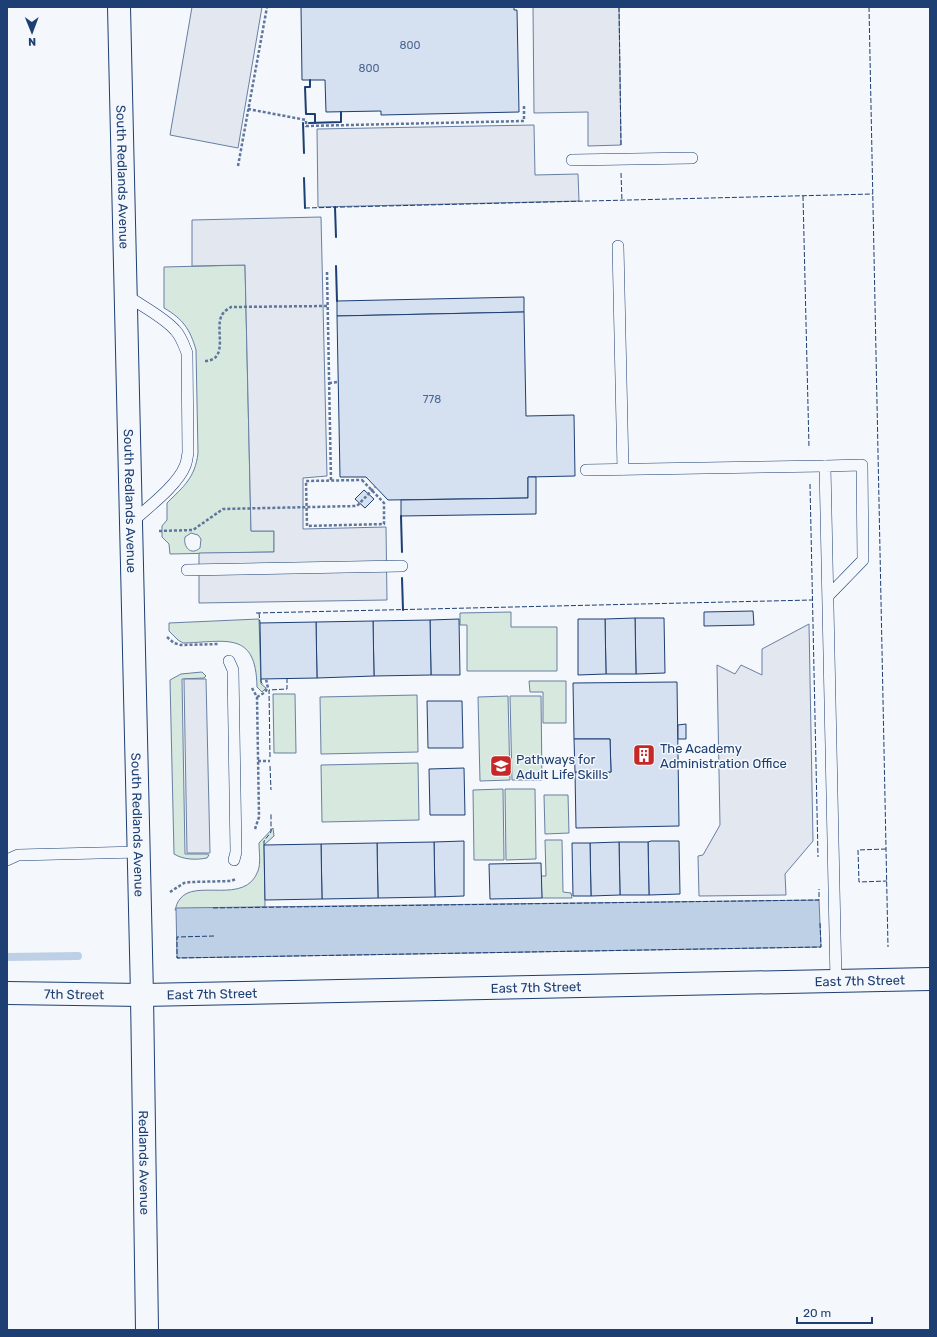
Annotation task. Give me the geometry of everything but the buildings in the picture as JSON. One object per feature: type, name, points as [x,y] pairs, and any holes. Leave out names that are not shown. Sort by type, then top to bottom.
[{"type":"street","name":"South Redlands Avenue","points":[[119,7],[142,995]]},
{"type":"street","name":"East 7th Street","points":[[142,995],[930,979]]},
{"type":"street","name":"7th Street","points":[[7,993],[142,995]]},
{"type":"street","name":"Redlands Avenue","points":[[142,995],[147,1330]]},
{"type":"lane","points":[[572,160],[692,158]]},
{"type":"lane","points":[[618,246],[623,469]]},
{"type":"lane","points":[[126,295],[175,330],[187,352],[188,454],[186,465],[181,474],[169,488],[131,523]]},
{"type":"lane","points":[[586,470],[862,465],[863,560],[828,596]]},
{"type":"lane","points":[[825,466],[836,981]]},
{"type":"lane","points":[[187,570],[402,566]]},
{"type":"lane","points":[[229,662],[233,670],[236,852],[234,860]]},
{"type":"lane","points":[[7,860],[18,856],[138,852]]},
{"type":"path","points":[[238,166],[267,7]]},
{"type":"path","points":[[248,109],[306,120],[306,126],[524,121],[524,106]]},
{"type":"path","points":[[327,272],[331,481]]},
{"type":"path","points":[[203,361],[209,360],[218,354],[220,349],[221,316],[226,310],[232,307],[328,306]]},
{"type":"path","points":[[329,383],[338,382]]},
{"type":"path","points":[[362,480],[372,490],[384,503],[384,524],[307,526],[306,481],[362,480]]},
{"type":"path","points":[[159,531],[192,530],[223,509],[357,506],[375,487]]},
{"type":"path","points":[[257,697],[264,693],[268,688],[266,679]]},
{"type":"path","points":[[258,761],[270,761]]},
{"type":"shaded area","points":[[192,7],[262,7],[238,148],[170,135]]},
{"type":"shaded area","points":[[533,7],[619,7],[621,145],[588,146],[588,112],[534,113]]},
{"type":"shaded area","points":[[534,125],[535,175],[578,174],[579,201],[318,207],[317,129]]},
{"type":"shaded area","points":[[321,217],[327,476],[303,478],[303,529],[386,527],[387,600],[199,603],[199,553],[274,552],[274,531],[251,531],[245,265],[192,266],[192,220]]},
{"type":"shaded area","points":[[245,265],[251,531],[274,531],[274,552],[170,554],[169,544],[162,537],[162,526],[167,520],[167,503],[188,481],[197,462],[198,453],[196,350],[185,325],[176,316],[164,308],[164,267]],"holes":[[[191,533],[198,535],[201,539],[200,548],[191,551],[186,547],[185,537]]]},
{"type":"shaded area","points":[[511,612],[511,627],[557,627],[557,671],[467,671],[467,625],[460,625],[460,613]]},
{"type":"shaded area","points":[[259,619],[261,684],[266,688],[262,692],[257,687],[255,669],[251,656],[244,648],[236,643],[225,641],[183,643],[169,631],[169,623]]},
{"type":"shaded area","points":[[809,624],[813,841],[785,874],[786,895],[699,896],[698,856],[703,855],[720,825],[717,665],[735,674],[741,665],[762,675],[762,649]]},
{"type":"shaded area","points":[[202,672],[206,676],[204,678],[182,679],[185,854],[209,855],[207,858],[190,859],[174,854],[170,680],[181,674]]},
{"type":"shaded area","points":[[184,679],[206,679],[210,853],[187,853]]},
{"type":"shaded area","points":[[529,681],[566,681],[566,723],[543,723],[543,692],[530,692]]},
{"type":"shaded area","points":[[273,694],[295,694],[296,753],[274,753]]},
{"type":"shaded area","points":[[417,695],[418,752],[321,754],[320,697]]},
{"type":"shaded area","points":[[508,696],[510,780],[480,781],[478,697]]},
{"type":"shaded area","points":[[510,696],[541,696],[542,780],[512,780]]},
{"type":"shaded area","points":[[418,763],[419,820],[322,822],[321,765]]},
{"type":"shaded area","points":[[503,789],[504,860],[474,860],[473,790]]},
{"type":"shaded area","points":[[505,789],[535,789],[536,859],[506,860]]},
{"type":"shaded area","points":[[544,795],[568,795],[569,833],[545,834]]},
{"type":"shaded area","points":[[273,828],[274,836],[264,845],[265,907],[175,910],[179,900],[187,893],[197,891],[232,890],[242,887],[252,881],[259,868],[259,843]]},
{"type":"shaded area","points":[[545,840],[562,840],[563,892],[571,893],[572,898],[542,898],[541,876],[546,876]]},
{"type":"water","points":[[819,900],[821,947],[177,958],[176,908]]},
{"type":"waterway","points":[[7,957],[78,956]]},
{"type":"fence","points":[[619,7],[621,145]]},
{"type":"fence","points":[[869,7],[888,947]]},
{"type":"fence","points":[[621,173],[622,201]]},
{"type":"fence","points":[[305,208],[873,194]]},
{"type":"fence","points":[[803,196],[809,448]]},
{"type":"fence","points":[[810,484],[818,857]]},
{"type":"fence","points":[[256,613],[812,600]]},
{"type":"fence","points":[[259,613],[260,623]]},
{"type":"fence","points":[[270,757],[269,690],[287,689],[287,678]]},
{"type":"fence","points":[[261,679],[261,682],[264,685]]},
{"type":"fence","points":[[270,766],[271,790]]},
{"type":"fence","points":[[264,845],[264,841],[271,832],[271,814]]},
{"type":"fence","points":[[886,849],[858,850],[859,882],[887,881]]},
{"type":"fence","points":[[213,908],[819,900],[819,889]]},
{"type":"fence","points":[[214,936],[177,937],[177,958],[821,947],[820,922]]},
{"type":"wall","points":[[310,80],[310,87],[305,87],[306,114],[315,114],[315,123]]},
{"type":"wall","points":[[309,123],[341,122],[341,112]]},
{"type":"wall","points":[[303,123],[304,153]]},
{"type":"wall","points":[[304,178],[305,208]]},
{"type":"wall","points":[[335,207],[336,237]]},
{"type":"wall","points":[[336,266],[337,301]]},
{"type":"wall","points":[[401,516],[402,552]]},
{"type":"wall","points":[[402,578],[403,610]]},
{"type":"place","name":"The Academy Administration Office","points":[[644,755]]},
{"type":"place","name":"Pathways for Adult Life Skills","points":[[501,766]]}]
